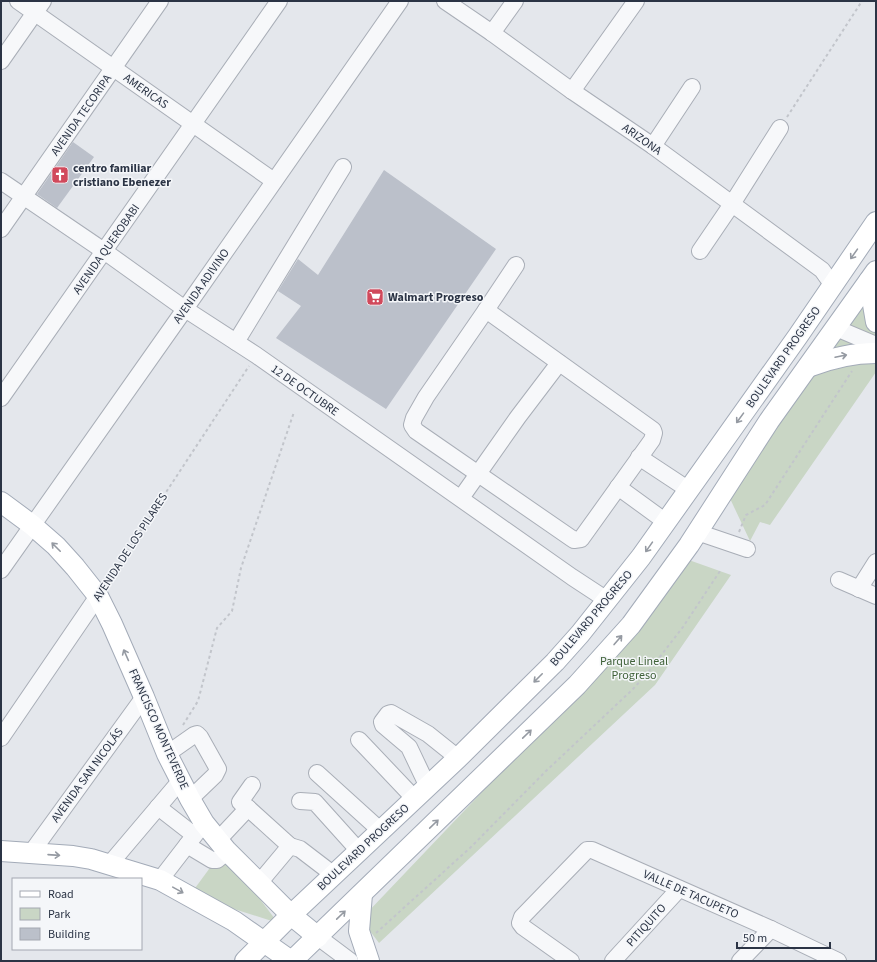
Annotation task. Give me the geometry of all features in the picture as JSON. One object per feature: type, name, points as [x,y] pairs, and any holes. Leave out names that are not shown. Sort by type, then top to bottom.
[{"type":"main road","name":"BOULEVARD PROGRESO","points":[[244,961],[334,874],[422,793],[555,662],[642,557],[798,336],[832,284],[876,222]]},
{"type":"main road","name":"BOULEVARD PROGRESO","points":[[292,961],[577,685],[631,626],[697,532],[760,433],[872,276]]},
{"type":"main road","points":[[872,276],[876,322]]},
{"type":"main road","points":[[798,336],[836,328],[832,284]]},
{"type":"main road","points":[[808,367],[826,360],[844,356],[876,353]]},
{"type":"main road","name":"FRANCISCO MONTEVERDE","points":[[1,502],[32,525],[56,546],[98,596],[144,697],[167,754],[190,799],[195,834],[223,846],[291,915],[318,937]]},
{"type":"main road","points":[[1,851],[72,856],[90,859],[160,880],[218,912],[292,961]]},
{"type":"main road","points":[[362,894],[359,931],[366,953]]},
{"type":"street","name":"AMERICAS","points":[[18,1],[39,7],[114,68],[274,181]]},
{"type":"street","name":"AVENIDA TECORIPA","points":[[1,229],[160,1]]},
{"type":"street","name":"AVENIDA QUEROBABI","points":[[1,398],[279,1]]},
{"type":"street","name":"AVENIDA ADIVINO","points":[[1,570],[400,1]]},
{"type":"street","name":"ARIZONA","points":[[445,1],[732,204],[822,270],[832,284]]},
{"type":"street","points":[[492,33],[515,1]]},
{"type":"street","points":[[572,90],[636,1]]},
{"type":"street","points":[[1,61],[39,7]]},
{"type":"street","points":[[652,146],[692,87]]},
{"type":"street","points":[[700,251],[780,128]]},
{"type":"street","points":[[236,342],[344,167]]},
{"type":"street","name":"12 DE OCTUBRE","points":[[1,181],[104,251],[185,309],[256,355],[607,600]]},
{"type":"street","points":[[486,310],[653,430],[654,433],[652,440],[581,539],[574,540],[416,431],[412,425],[414,418],[426,397],[516,265]]},
{"type":"street","points":[[836,328],[876,345]]},
{"type":"street","points":[[461,498],[559,363]]},
{"type":"street","points":[[639,457],[688,490]]},
{"type":"street","points":[[618,488],[666,522]]},
{"type":"street","points":[[697,532],[741,546]]},
{"type":"street","points":[[859,589],[876,562]]},
{"type":"street","points":[[839,580],[876,596]]},
{"type":"street","name":"AVENIDA DE LOS PILARES","points":[[1,738],[98,596]]},
{"type":"street","name":"AVENIDA SAN NICOLÁS","points":[[30,853],[144,697]]},
{"type":"street","points":[[422,793],[409,747],[383,725],[382,722],[388,714],[391,714],[428,734],[458,758]]},
{"type":"street","points":[[167,754],[197,734],[218,769],[215,775],[190,799]]},
{"type":"street","points":[[409,747],[428,734]]},
{"type":"street","points":[[360,740],[422,793]]},
{"type":"street","points":[[317,773],[381,831]]},
{"type":"street","points":[[109,865],[180,780]]},
{"type":"street","points":[[252,785],[240,802],[290,846],[300,849],[334,874]]},
{"type":"street","points":[[300,801],[315,802],[360,851]]},
{"type":"street","points":[[158,807],[195,834],[212,860],[217,860],[223,846],[248,808]]},
{"type":"street","points":[[160,880],[195,834]]},
{"type":"street","points":[[259,883],[290,846]]},
{"type":"street","name":"VALLE DE TACUPETO","points":[[571,961],[523,927],[520,923],[522,917],[587,850],[592,850],[679,888],[838,961]]},
{"type":"street","name":"PITIQUITO","points":[[613,961],[679,888]]},
{"type":"street","points":[[740,961],[771,929]]},
{"type":"street","name":"FRANCISCO MONTEVERDE","points":[[318,937],[350,961]]},
{"type":"path","points":[[780,128],[862,1]]},
{"type":"path","name":"AVENIDA DE LOS PILARES","points":[[98,596],[256,355]]},
{"type":"path","points":[[741,546],[746,515],[765,505],[853,369]]},
{"type":"path","points":[[182,726],[198,701],[217,628],[232,611],[241,568],[294,412]]},
{"type":"path","points":[[366,953],[546,771],[645,676],[683,627],[720,571]]},
{"type":"green space","points":[[876,276],[876,372],[770,525],[760,522],[750,541],[726,490]]},
{"type":"green space","name":"Parque Lineal Progreso","points":[[686,559],[731,575],[655,685],[379,943],[370,931],[365,915],[584,685]]},
{"type":"green space","points":[[223,850],[278,923],[190,895]]},
{"type":"building","name":"centro familiar cristiano Ebenezer","points":[[73,142],[94,157],[57,208],[37,194]]},
{"type":"building","name":"Walmart Progreso","points":[[384,170],[496,249],[386,409],[276,338],[301,306],[278,291],[298,259],[318,275]]},
{"type":"place","name":"centro familiar cristiano Ebenezer","points":[[60,175]]},
{"type":"place","name":"Walmart Progreso","points":[[375,297]]}]
